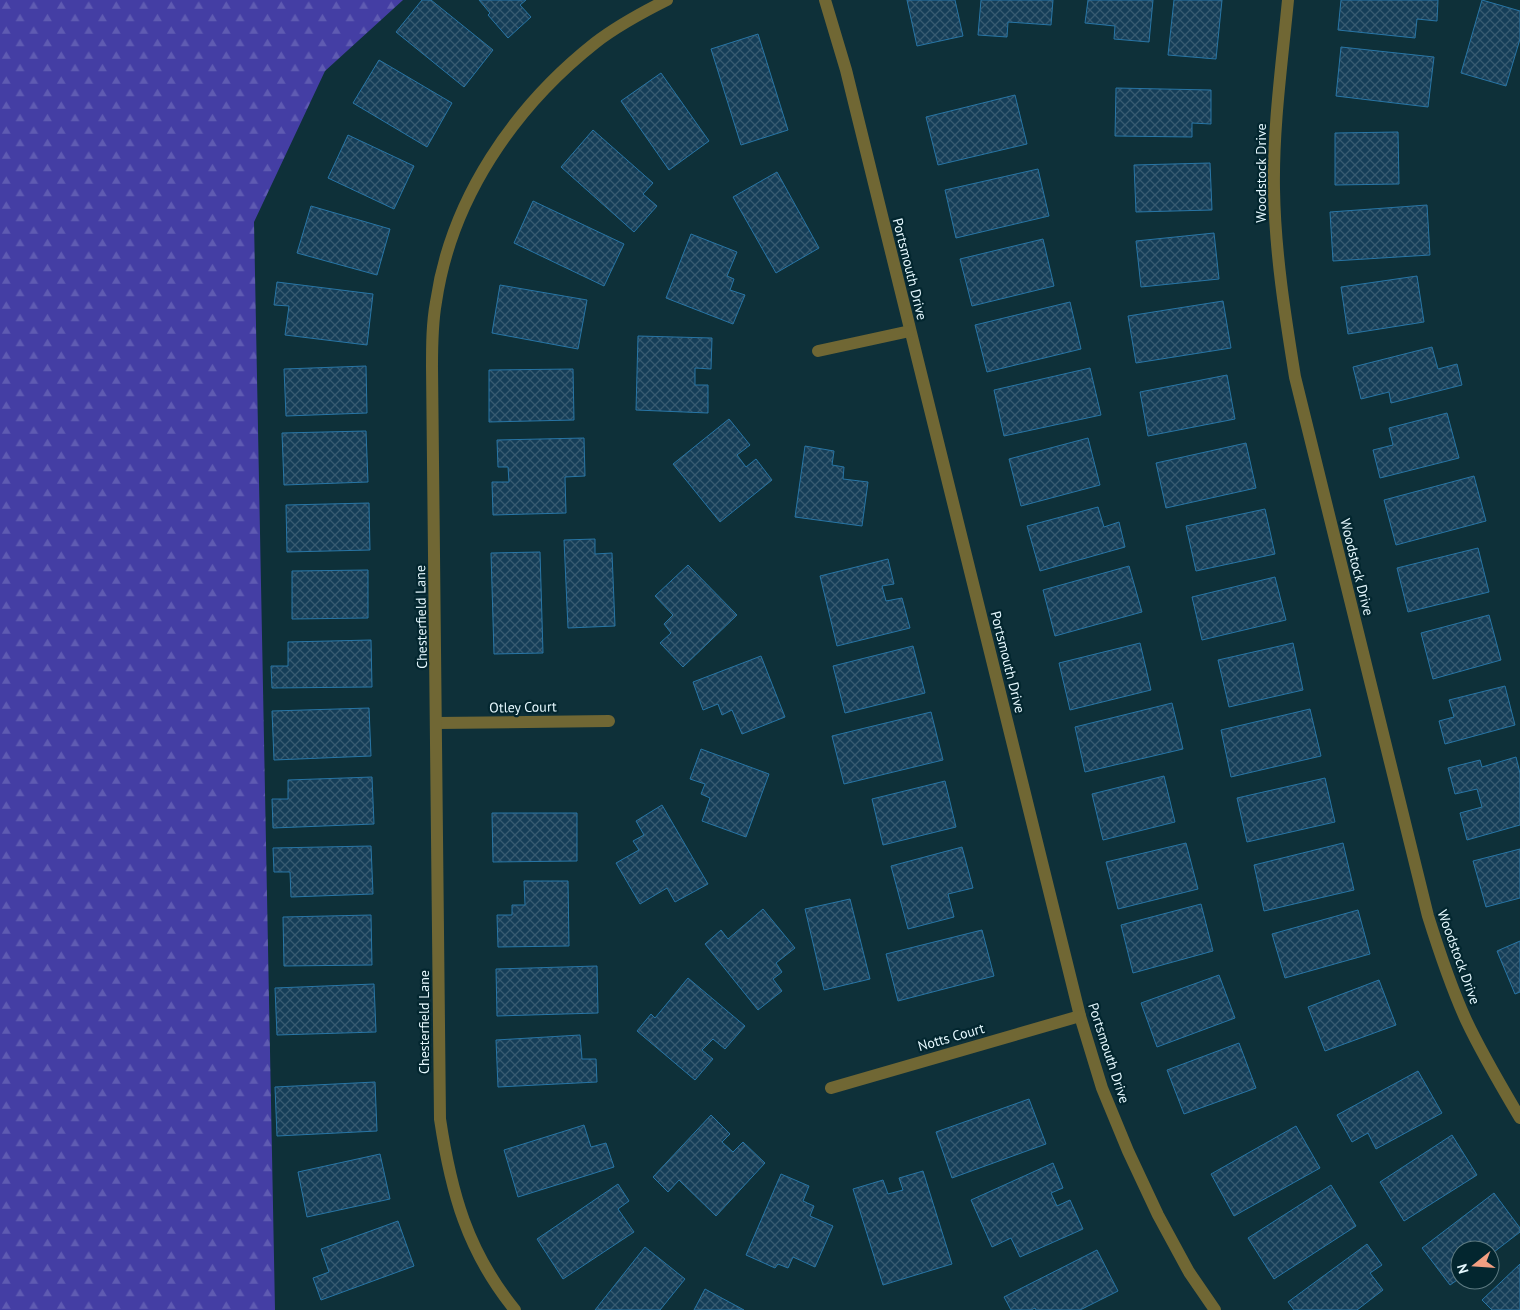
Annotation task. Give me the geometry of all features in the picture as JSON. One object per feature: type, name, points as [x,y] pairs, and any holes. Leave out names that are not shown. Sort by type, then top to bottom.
[{"type":"street","name":"Chesterfield Lane","points":[[515,1310],[486,1270],[469,1237],[447,1166],[440,1119],[432,335],[436,302],[451,239],[468,199],[488,162],[512,126],[538,95],[596,42],[667,0]]},
{"type":"street","name":"Portsmouth Drive","points":[[826,0],[846,70],[1080,1016],[1102,1088],[1128,1152],[1158,1215],[1189,1272],[1215,1310]]},
{"type":"street","name":"Woodstock Drive","points":[[1288,0],[1274,134],[1274,190],[1277,252],[1295,377],[1428,916],[1446,970],[1466,1020],[1497,1080],[1520,1118]]},
{"type":"street","points":[[818,351],[910,331]]},
{"type":"street","name":"Otley Court","points":[[437,723],[609,721]]},
{"type":"street","name":"Notts Court","points":[[831,1088],[1080,1016]]},
{"type":"green space","points":[[0,0],[403,0],[325,71],[254,222],[275,1310],[0,1310]]},
{"type":"building","points":[[422,0],[431,0],[493,50],[464,87],[396,32]]},
{"type":"building","points":[[479,0],[526,0],[520,5],[531,17],[508,38],[488,15],[490,13]]},
{"type":"building","points":[[907,0],[955,0],[963,36],[917,46]]},
{"type":"building","points":[[981,0],[1053,0],[1051,25],[1008,22],[1007,37],[978,35]]},
{"type":"building","points":[[1088,0],[1153,0],[1149,42],[1114,39],[1115,26],[1085,23]]},
{"type":"building","points":[[1174,0],[1222,0],[1216,59],[1168,55]]},
{"type":"building","points":[[1341,0],[1438,0],[1437,21],[1417,19],[1415,38],[1338,30]]},
{"type":"building","points":[[1482,0],[1520,11],[1520,39],[1506,86],[1461,73]]},
{"type":"building","points":[[758,34],[788,130],[741,145],[711,49]]},
{"type":"building","points":[[1341,47],[1434,57],[1428,107],[1336,96]]},
{"type":"building","points":[[379,60],[452,103],[427,147],[353,103]]},
{"type":"building","points":[[661,73],[709,141],[669,170],[621,101]]},
{"type":"building","points":[[1116,88],[1211,90],[1211,124],[1192,123],[1192,137],[1115,136]]},
{"type":"building","points":[[1015,95],[1027,144],[938,165],[926,117]]},
{"type":"building","points":[[593,130],[653,183],[643,194],[657,206],[634,232],[561,167]]},
{"type":"building","points":[[1398,132],[1399,184],[1335,185],[1335,133]]},
{"type":"building","points":[[348,135],[414,166],[394,209],[328,178]]},
{"type":"building","points":[[1210,163],[1212,210],[1136,212],[1134,165]]},
{"type":"building","points":[[1038,169],[1049,216],[956,238],[945,190]]},
{"type":"building","points":[[777,172],[819,248],[776,273],[733,197]]},
{"type":"building","points":[[533,201],[624,244],[604,286],[514,243]]},
{"type":"building","points":[[1427,205],[1430,255],[1333,261],[1330,212]]},
{"type":"building","points":[[311,206],[390,229],[377,275],[297,253]]},
{"type":"building","points":[[1214,233],[1219,279],[1141,287],[1136,241]]},
{"type":"building","points":[[691,234],[737,252],[727,276],[734,279],[730,290],[745,295],[733,324],[666,298]]},
{"type":"building","points":[[1043,239],[1054,286],[972,306],[960,259]]},
{"type":"building","points":[[1417,276],[1424,322],[1348,334],[1341,287]]},
{"type":"building","points":[[277,282],[373,294],[367,345],[285,335],[289,306],[274,305]]},
{"type":"building","points":[[500,285],[587,300],[578,349],[492,333]]},
{"type":"building","points":[[1223,301],[1231,348],[1136,363],[1128,316]]},
{"type":"building","points":[[1070,302],[1081,349],[987,372],[975,325]]},
{"type":"building","points":[[638,336],[712,338],[711,369],[695,368],[695,385],[708,385],[708,413],[636,410]]},
{"type":"building","points":[[1432,347],[1438,369],[1457,364],[1462,385],[1391,403],[1389,392],[1361,399],[1353,367]]},
{"type":"building","points":[[366,366],[367,413],[286,416],[284,369]]},
{"type":"building","points":[[1090,368],[1101,415],[1004,436],[994,390]]},
{"type":"building","points":[[573,369],[574,420],[489,422],[489,370]]},
{"type":"building","points":[[1227,375],[1235,419],[1148,436],[1140,392]]},
{"type":"building","points":[[1447,413],[1459,458],[1380,478],[1373,450],[1393,445],[1389,428]]},
{"type":"building","points":[[729,419],[750,445],[737,455],[746,467],[756,459],[772,480],[720,522],[673,464]]},
{"type":"building","points":[[366,431],[368,482],[284,485],[282,433]]},
{"type":"building","points":[[584,438],[585,476],[565,477],[566,513],[493,515],[492,482],[509,482],[508,467],[498,467],[497,440]]},
{"type":"building","points":[[1088,438],[1100,485],[1021,506],[1009,459]]},
{"type":"building","points":[[1246,443],[1256,488],[1166,508],[1156,463]]},
{"type":"building","points":[[805,446],[834,451],[832,465],[844,467],[843,479],[868,482],[862,526],[795,517]]},
{"type":"building","points":[[1474,476],[1486,521],[1396,545],[1384,500]]},
{"type":"building","points":[[369,503],[370,550],[287,552],[286,505]]},
{"type":"building","points":[[1098,507],[1104,527],[1119,522],[1125,547],[1040,571],[1027,526]]},
{"type":"building","points":[[1265,509],[1275,554],[1196,571],[1186,526]]},
{"type":"building","points":[[595,539],[595,554],[612,553],[615,626],[568,628],[564,540]]},
{"type":"building","points":[[1478,548],[1489,592],[1408,612],[1397,568]]},
{"type":"building","points":[[540,552],[543,653],[494,654],[491,553]]},
{"type":"building","points":[[888,559],[894,584],[882,586],[886,601],[902,598],[910,628],[837,646],[820,576]]},
{"type":"building","points":[[688,565],[737,615],[683,667],[660,643],[671,633],[664,624],[673,615],[655,596]]},
{"type":"building","points":[[1129,566],[1142,612],[1055,636],[1043,590]]},
{"type":"building","points":[[368,570],[368,618],[292,619],[292,571]]},
{"type":"building","points":[[1275,577],[1286,620],[1202,640],[1192,597]]},
{"type":"building","points":[[1489,615],[1501,660],[1433,679],[1421,633]]},
{"type":"building","points":[[371,640],[372,687],[272,688],[271,666],[288,666],[288,642]]},
{"type":"building","points":[[1140,643],[1151,690],[1070,710],[1059,663]]},
{"type":"building","points":[[1293,643],[1303,690],[1229,707],[1218,660]]},
{"type":"building","points":[[913,646],[925,693],[845,713],[833,666]]},
{"type":"building","points":[[761,656],[785,717],[742,734],[732,710],[722,715],[718,704],[703,710],[693,682]]},
{"type":"building","points":[[1505,686],[1515,725],[1445,744],[1439,721],[1454,717],[1449,700]]},
{"type":"building","points":[[1172,703],[1183,749],[1085,772],[1075,727]]},
{"type":"building","points":[[369,708],[371,756],[274,760],[272,711]]},
{"type":"building","points":[[1310,709],[1321,756],[1231,777],[1221,730]]},
{"type":"building","points":[[931,712],[943,760],[844,784],[832,736]]},
{"type":"building","points":[[701,749],[769,774],[746,837],[702,821],[710,798],[701,794],[705,784],[690,779]]},
{"type":"building","points":[[1516,757],[1520,773],[1520,825],[1467,840],[1460,813],[1482,807],[1477,789],[1455,794],[1448,768],[1480,760],[1482,767]]},
{"type":"building","points":[[1164,776],[1175,822],[1103,840],[1092,794]]},
{"type":"building","points":[[372,777],[374,824],[273,828],[272,799],[288,799],[288,780]]},
{"type":"building","points":[[1325,778],[1335,822],[1247,842],[1237,798]]},
{"type":"building","points":[[945,781],[956,827],[883,845],[872,799]]},
{"type":"building","points":[[662,805],[708,884],[675,902],[667,888],[640,904],[616,863],[639,850],[633,841],[644,835],[636,821]]},
{"type":"building","points":[[492,813],[577,813],[577,861],[493,862]]},
{"type":"building","points":[[1186,843],[1198,889],[1118,909],[1106,862]]},
{"type":"building","points":[[1343,843],[1354,890],[1264,911],[1254,865]]},
{"type":"building","points":[[371,846],[373,894],[291,897],[290,872],[274,872],[273,848]]},
{"type":"building","points":[[962,847],[973,888],[948,894],[954,917],[908,929],[891,866]]},
{"type":"building","points":[[1520,849],[1520,898],[1486,907],[1473,861]]},
{"type":"building","points":[[524,881],[568,881],[569,946],[498,947],[497,915],[512,915],[512,905],[525,905]]},
{"type":"building","points":[[850,899],[870,979],[824,990],[805,909]]},
{"type":"building","points":[[1201,904],[1213,951],[1133,973],[1121,925]]},
{"type":"building","points":[[763,909],[795,948],[776,963],[782,972],[773,979],[782,991],[758,1010],[705,944],[721,930],[728,939]]},
{"type":"building","points":[[1358,910],[1370,954],[1285,978],[1272,934]]},
{"type":"building","points":[[371,915],[372,965],[284,966],[283,917]]},
{"type":"building","points":[[982,930],[994,976],[898,1001],[886,954]]},
{"type":"building","points":[[1520,941],[1520,992],[1515,994],[1497,951]]},
{"type":"building","points":[[597,966],[598,1013],[497,1016],[496,969]]},
{"type":"building","points":[[1219,975],[1235,1018],[1157,1047],[1141,1003]]},
{"type":"building","points":[[688,978],[745,1026],[725,1049],[713,1039],[702,1050],[713,1059],[695,1080],[637,1031],[651,1014],[655,1018]]},
{"type":"building","points":[[1379,980],[1396,1025],[1325,1051],[1308,1007]]},
{"type":"building","points":[[374,984],[376,1032],[277,1035],[275,988]]},
{"type":"building","points":[[580,1035],[582,1059],[596,1059],[597,1082],[498,1087],[496,1040]]},
{"type":"building","points":[[1239,1043],[1256,1088],[1184,1114],[1167,1070]]},
{"type":"building","points":[[1418,1071],[1442,1113],[1376,1149],[1368,1133],[1352,1142],[1337,1115]]},
{"type":"building","points":[[375,1082],[377,1131],[277,1136],[275,1087]]},
{"type":"building","points":[[1029,1099],[1046,1144],[952,1178],[936,1132]]},
{"type":"building","points":[[711,1115],[730,1134],[722,1142],[733,1152],[743,1142],[765,1163],[716,1216],[679,1180],[668,1192],[653,1177]]},
{"type":"building","points":[[584,1125],[591,1147],[606,1143],[614,1167],[518,1197],[504,1150]]},
{"type":"building","points":[[1296,1126],[1320,1168],[1234,1216],[1211,1174]]},
{"type":"building","points":[[1452,1135],[1477,1175],[1404,1221],[1380,1182]]},
{"type":"building","points":[[380,1154],[390,1199],[307,1217],[298,1172]]},
{"type":"building","points":[[1053,1163],[1063,1188],[1051,1193],[1057,1206],[1070,1200],[1083,1229],[1020,1257],[1011,1238],[992,1247],[971,1200]]},
{"type":"building","points":[[923,1171],[952,1264],[883,1285],[853,1189],[883,1180],[888,1194],[903,1190],[899,1178]]},
{"type":"building","points":[[781,1174],[809,1186],[803,1201],[814,1206],[810,1216],[833,1226],[815,1267],[793,1257],[788,1268],[778,1264],[775,1268],[746,1255]]},
{"type":"building","points":[[618,1184],[629,1201],[618,1209],[634,1232],[563,1279],[537,1239]]},
{"type":"building","points":[[1331,1185],[1356,1226],[1274,1279],[1248,1238]]},
{"type":"building","points":[[1494,1193],[1520,1228],[1520,1232],[1500,1247],[1500,1240],[1450,1240],[1450,1285],[1422,1248]]},
{"type":"building","points":[[398,1221],[414,1266],[321,1300],[313,1278],[329,1272],[321,1249]]},
{"type":"building","points":[[1367,1244],[1382,1265],[1370,1273],[1383,1290],[1357,1310],[1294,1310],[1288,1302]]},
{"type":"building","points":[[645,1247],[685,1279],[660,1310],[595,1310]]},
{"type":"building","points":[[1097,1250],[1118,1291],[1080,1310],[1036,1310],[1035,1308],[1031,1310],[1011,1310],[1004,1297]]},
{"type":"building","points":[[1520,1264],[1520,1310],[1492,1310],[1482,1300],[1493,1290],[1500,1290],[1500,1283]]},
{"type":"building","points":[[705,1289],[744,1310],[694,1310]]}]
